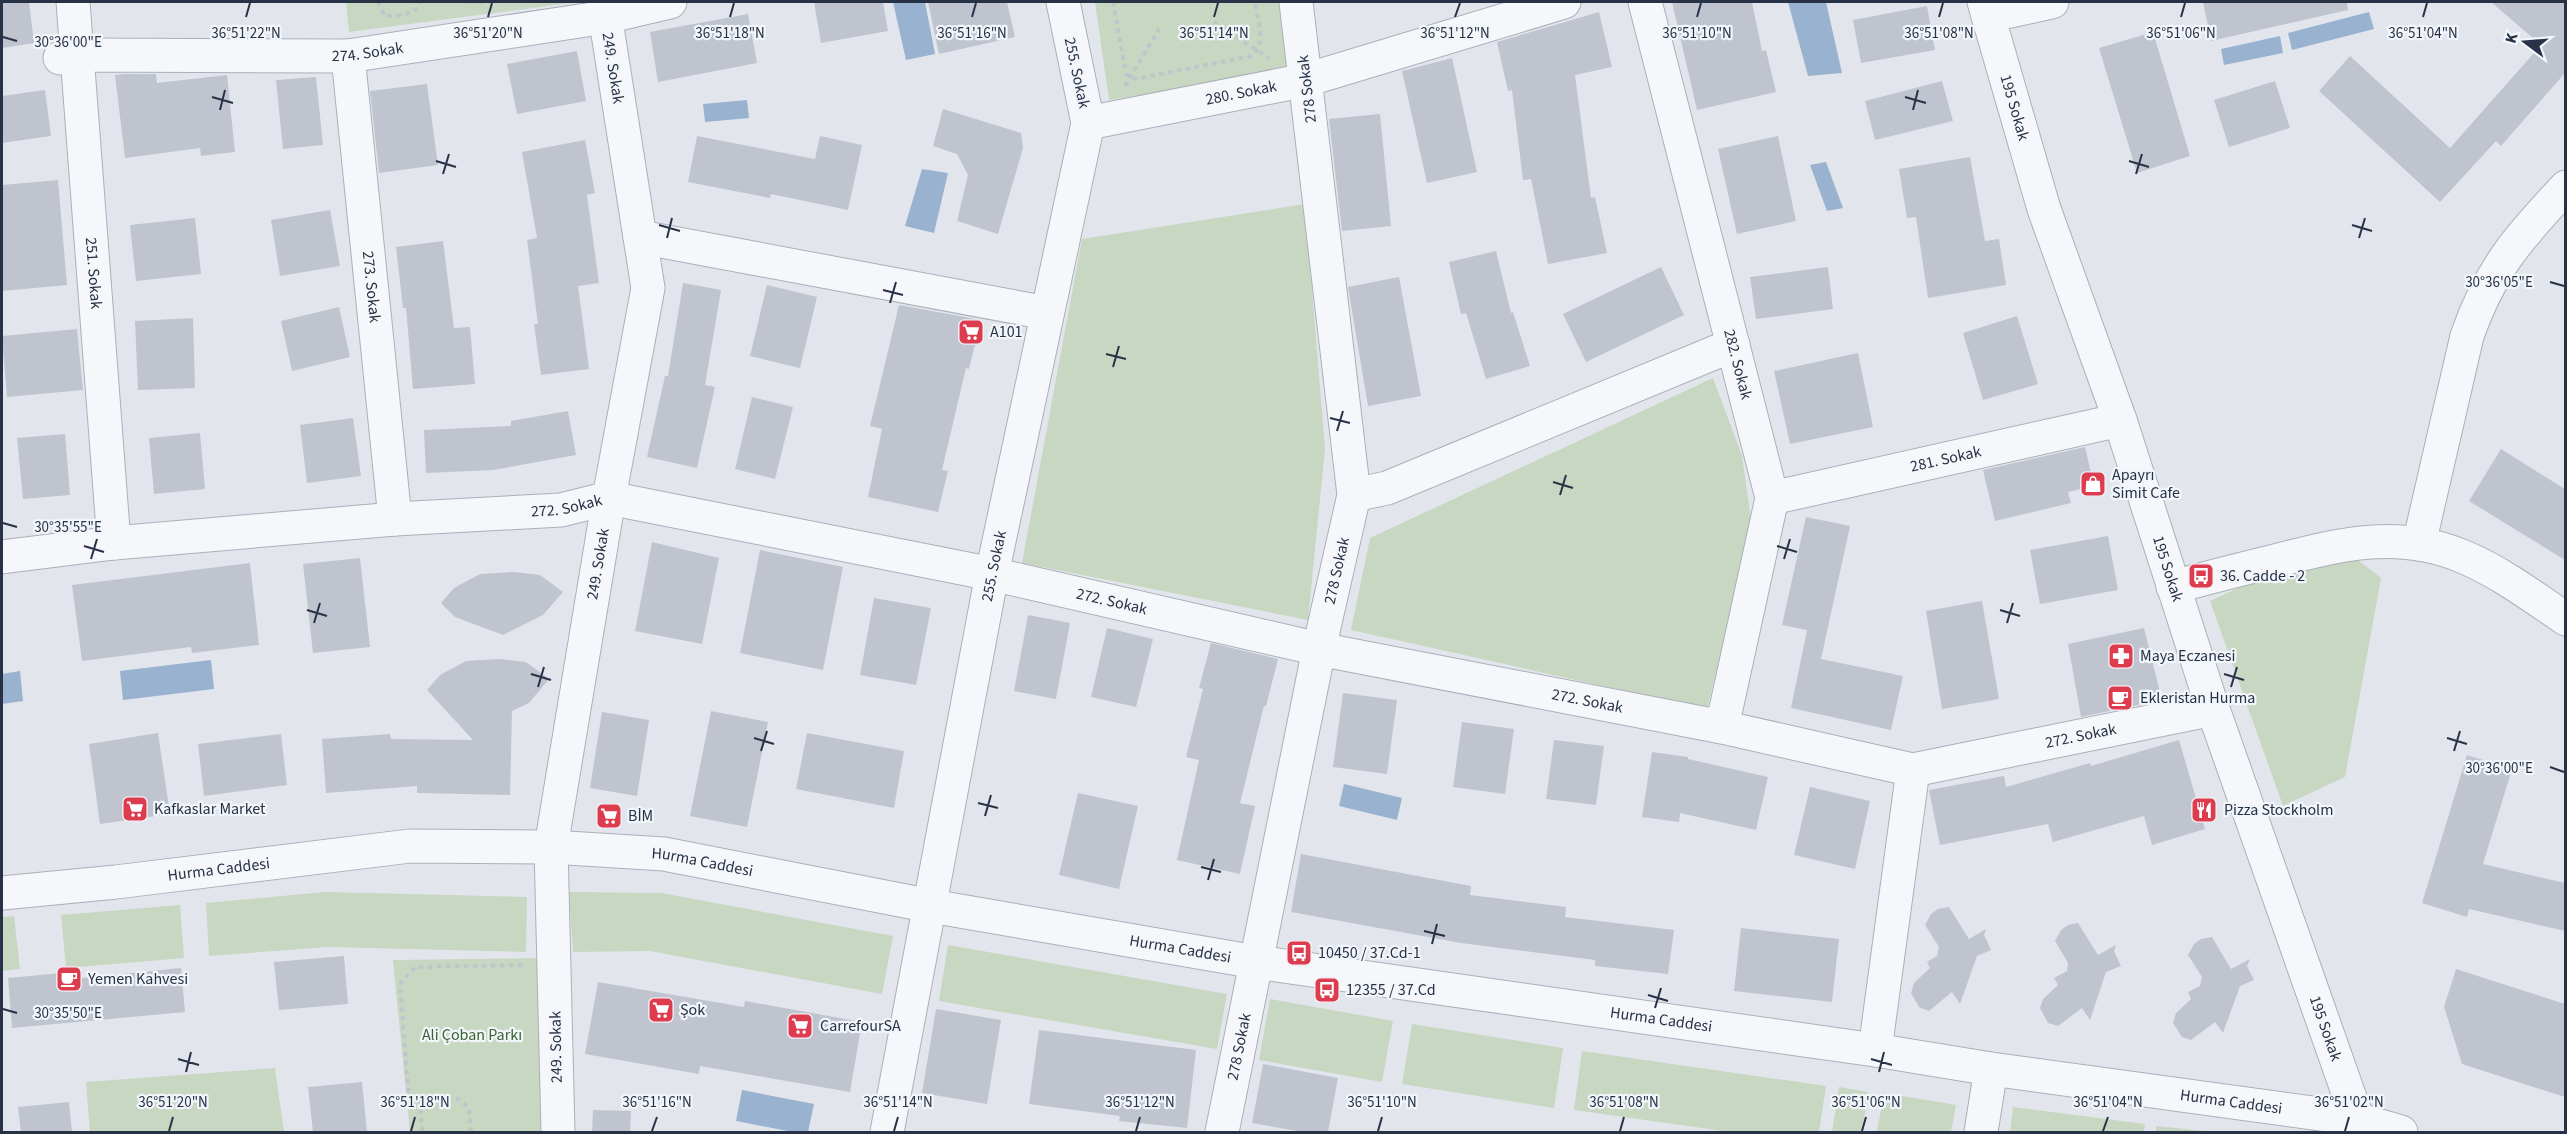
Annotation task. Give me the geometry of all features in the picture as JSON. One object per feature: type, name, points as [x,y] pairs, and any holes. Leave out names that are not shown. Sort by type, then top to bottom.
[{"type":"street","name":"251. Sokak","points":[[73,2],[69,56],[114,543]]},
{"type":"street","name":"274. Sokak","points":[[69,56],[348,56],[604,9],[670,2]]},
{"type":"street","name":"255. Sokak","points":[[886,1132],[931,906],[992,574],[1088,123],[1063,2]]},
{"type":"street","name":"278 Sokak","points":[[1222,1132],[1319,649],[1354,495],[1298,82],[1296,2]]},
{"type":"street","name":"280. Sokak","points":[[1088,123],[1298,82],[1564,2]]},
{"type":"street","name":"282. Sokak","points":[[1645,2],[1772,498],[1722,727]]},
{"type":"street","points":[[1986,9],[2052,2]]},
{"type":"street","name":"249. Sokak","points":[[558,1132],[551,847],[609,498],[648,288],[604,9]]},
{"type":"street","name":"195 Sokak","points":[[1986,9],[2044,209],[2120,420],[2213,710],[2359,1126]]},
{"type":"street","name":"273. Sokak","points":[[348,56],[395,519]]},
{"type":"street","points":[[2419,544],[2467,336],[2475,314],[2507,252],[2565,187]]},
{"type":"street","points":[[640,237],[1047,313]]},
{"type":"street","points":[[1354,495],[1387,488],[1733,345]]},
{"type":"street","name":"281. Sokak","points":[[1772,498],[2120,420]]},
{"type":"street","name":"272. Sokak","points":[[2,558],[114,543],[395,519],[561,510],[609,498],[992,574],[1319,649],[1722,727],[1913,770],[2213,710]]},
{"type":"street","points":[[2173,587],[2339,544],[2392,541],[2419,544],[2462,556],[2482,565],[2565,619]]},
{"type":"street","points":[[1875,1050],[1913,770]]},
{"type":"street","name":"Hurma Caddesi","points":[[2,893],[116,882],[410,846],[551,847],[664,854],[931,906],[1256,962],[1875,1050],[2401,1132]]},
{"type":"street","points":[[1981,1132],[1992,1069]]},
{"type":"path","points":[[378,2],[384,15],[391,16],[414,11],[420,2]]},
{"type":"path","points":[[1113,2],[1126,74],[1136,79],[1252,56],[1258,51],[1261,43],[1255,2]]},
{"type":"path","points":[[1214,22],[1290,72],[1298,82]]},
{"type":"path","points":[[1121,117],[1118,98],[1159,30]]},
{"type":"path","points":[[471,1132],[469,1108],[459,1099],[420,1100],[408,1090],[400,984],[415,967],[524,964],[530,968]]},
{"type":"path","points":[[420,1100],[422,1132]]},
{"type":"green space","points":[[346,2],[578,2],[349,32]]},
{"type":"green space","points":[[1095,2],[1279,2],[1290,72],[1109,100]]},
{"type":"green space","points":[[1305,204],[1325,449],[1308,620],[1022,563],[1082,239]]},
{"type":"green space","points":[[1713,378],[1742,456],[1752,526],[1707,709],[1351,630],[1370,538]]},
{"type":"green space","points":[[2354,557],[2381,578],[2345,777],[2283,806],[2210,601],[2272,572]]},
{"type":"green space","points":[[326,892],[527,897],[526,952],[328,947],[209,956],[206,903]]},
{"type":"green space","points":[[569,892],[661,893],[893,936],[882,994],[650,951],[573,952]]},
{"type":"green space","points":[[180,905],[184,958],[66,968],[61,915]]},
{"type":"green space","points":[[14,916],[20,969],[2,971],[2,917]]},
{"type":"green space","points":[[948,945],[1227,994],[1217,1049],[939,1001]]},
{"type":"green space","name":"Ali Çoban Parkı","points":[[543,958],[545,1132],[410,1132],[393,960]]},
{"type":"green space","points":[[1270,999],[1393,1021],[1382,1082],[1259,1060]]},
{"type":"green space","points":[[1412,1024],[1563,1048],[1554,1108],[1402,1084]]},
{"type":"green space","points":[[1582,1051],[1826,1086],[1819,1132],[1730,1132],[1574,1110]]},
{"type":"green space","points":[[275,1068],[284,1132],[90,1132],[86,1082]]},
{"type":"green space","points":[[1839,1087],[1868,1092],[1862,1132],[1832,1132]]},
{"type":"green space","points":[[1884,1093],[1956,1105],[1951,1132],[1877,1132]]},
{"type":"green space","points":[[2013,1107],[2145,1124],[2144,1132],[2010,1132]]},
{"type":"green space","points":[[2156,1126],[2205,1131],[2205,1132],[2156,1132]]},
{"type":"water","points":[[893,2],[925,2],[935,54],[906,60]]},
{"type":"water","points":[[1788,2],[1826,2],[1842,73],[1808,76]]},
{"type":"water","points":[[2369,12],[2374,29],[2292,50],[2288,33]]},
{"type":"water","points":[[2280,36],[2283,53],[2224,65],[2221,49]]},
{"type":"water","points":[[747,100],[749,118],[705,122],[703,104]]},
{"type":"water","points":[[1826,162],[1843,208],[1827,211],[1810,165]]},
{"type":"water","points":[[922,169],[948,173],[934,233],[905,226]]},
{"type":"water","points":[[211,660],[214,689],[123,700],[120,671]]},
{"type":"water","points":[[20,671],[23,701],[2,704],[2,674]]},
{"type":"water","points":[[1344,784],[1402,798],[1397,820],[1339,806]]},
{"type":"water","points":[[742,1090],[814,1104],[808,1132],[793,1132],[736,1121]]},
{"type":"building","points":[[2,2],[29,2],[34,43],[2,48]]},
{"type":"building","points":[[814,2],[883,2],[888,31],[821,43]]},
{"type":"building","points":[[928,2],[1007,2],[1015,37],[939,54]]},
{"type":"building","points":[[1672,2],[1752,2],[1762,51],[1766,50],[1776,92],[1697,110]]},
{"type":"building","points":[[2203,2],[2347,2],[2348,10],[2211,41]]},
{"type":"building","points":[[2491,2],[2565,2],[2565,73],[2501,146],[2496,141],[2440,202],[2319,91],[2350,56],[2450,148],[2541,45]]},
{"type":"building","points":[[1927,6],[1935,50],[1861,63],[1853,20]]},
{"type":"building","points":[[1599,12],[1612,67],[1575,75],[1591,198],[1595,197],[1607,253],[1548,264],[1531,179],[1523,180],[1512,90],[1508,91],[1497,42]]},
{"type":"building","points":[[748,14],[757,63],[658,82],[650,32]]},
{"type":"building","points":[[2153,32],[2190,156],[2137,173],[2099,48]]},
{"type":"building","points":[[577,51],[586,101],[517,114],[507,64]]},
{"type":"building","points":[[1452,58],[1477,172],[1427,183],[1402,71]]},
{"type":"building","points":[[156,74],[157,83],[227,75],[235,152],[201,156],[200,148],[125,158],[115,75]]},
{"type":"building","points":[[316,77],[323,145],[283,149],[276,80]]},
{"type":"building","points":[[1942,81],[1953,121],[1875,140],[1865,101]]},
{"type":"building","points":[[2275,81],[2290,128],[2229,147],[2214,100]]},
{"type":"building","points":[[427,84],[438,165],[379,173],[370,91]]},
{"type":"building","points":[[45,90],[51,136],[2,143],[2,96]]},
{"type":"building","points":[[943,109],[1021,133],[1023,148],[998,234],[957,221],[968,175],[957,154],[933,146]]},
{"type":"building","points":[[1380,114],[1391,226],[1342,231],[1329,119]]},
{"type":"building","points":[[697,136],[815,159],[820,136],[862,145],[848,210],[771,194],[770,198],[688,182]]},
{"type":"building","points":[[1778,136],[1796,221],[1737,234],[1718,149]]},
{"type":"building","points":[[585,140],[595,193],[587,195],[599,283],[578,286],[589,369],[541,375],[534,324],[538,324],[527,240],[537,238],[522,152]]},
{"type":"building","points":[[1970,157],[1985,241],[1999,239],[2006,285],[1928,298],[1916,217],[1907,218],[1899,169]]},
{"type":"building","points":[[58,180],[67,285],[2,291],[2,185]]},
{"type":"building","points":[[330,210],[340,266],[280,276],[271,220]]},
{"type":"building","points":[[195,218],[201,274],[136,281],[130,225]]},
{"type":"building","points":[[443,241],[454,328],[470,327],[475,384],[413,389],[406,308],[403,308],[396,247]]},
{"type":"building","points":[[1496,251],[1511,313],[1513,312],[1530,366],[1486,379],[1466,313],[1461,314],[1449,262]]},
{"type":"building","points":[[1661,267],[1684,315],[1586,362],[1563,314]]},
{"type":"building","points":[[1828,267],[1833,309],[1756,319],[1750,277]]},
{"type":"building","points":[[1399,277],[1421,396],[1368,406],[1348,287]]},
{"type":"building","points":[[683,283],[721,290],[705,385],[715,387],[697,468],[647,457],[665,376],[668,376]]},
{"type":"building","points":[[767,285],[817,297],[800,368],[750,356]]},
{"type":"building","points":[[899,305],[981,320],[969,369],[966,368],[942,470],[948,471],[938,512],[868,497],[882,429],[870,426]]},
{"type":"building","points":[[339,307],[350,357],[292,371],[281,321]]},
{"type":"building","points":[[2017,316],[2038,384],[1983,400],[1963,333]]},
{"type":"building","points":[[193,318],[195,388],[138,390],[135,321]]},
{"type":"building","points":[[77,329],[83,390],[7,397],[2,336]]},
{"type":"building","points":[[1858,353],[1873,427],[1790,444],[1774,371]]},
{"type":"building","points":[[752,397],[793,407],[775,479],[735,469]]},
{"type":"building","points":[[568,411],[576,455],[493,470],[426,473],[424,430],[511,426],[511,421]]},
{"type":"building","points":[[353,418],[361,476],[307,483],[300,425]]},
{"type":"building","points":[[200,433],[205,489],[154,494],[149,438]]},
{"type":"building","points":[[65,434],[70,495],[23,499],[17,438]]},
{"type":"building","points":[[2085,447],[2094,486],[2068,492],[2071,503],[1995,521],[1983,470]]},
{"type":"building","points":[[2501,449],[2565,489],[2565,560],[2469,501]]},
{"type":"building","points":[[1806,517],[1850,526],[1821,659],[1903,676],[1891,730],[1791,708],[1807,630],[1782,625]]},
{"type":"building","points":[[2108,536],[2118,590],[2040,604],[2030,550]]},
{"type":"building","points":[[652,542],[719,558],[702,644],[635,631]]},
{"type":"building","points":[[760,550],[843,567],[823,670],[740,653]]},
{"type":"building","points":[[360,558],[370,647],[313,653],[303,564]]},
{"type":"building","points":[[250,563],[259,645],[192,653],[191,647],[82,661],[72,585]]},
{"type":"building","points":[[514,572],[540,575],[563,592],[543,615],[503,635],[455,617],[441,603],[454,588],[480,574]]},
{"type":"building","points":[[874,598],[931,608],[916,685],[860,675]]},
{"type":"building","points":[[1982,601],[1999,699],[1942,709],[1926,611]]},
{"type":"building","points":[[1028,615],[1070,623],[1056,699],[1014,691]]},
{"type":"building","points":[[1107,628],[1153,639],[1136,707],[1091,697]]},
{"type":"building","points":[[2144,628],[2162,700],[2081,717],[2068,644]]},
{"type":"building","points":[[1211,643],[1278,659],[1240,803],[1255,806],[1240,874],[1177,860],[1199,760],[1186,757],[1203,689],[1199,688]]},
{"type":"building","points":[[500,659],[526,662],[549,679],[529,703],[512,711],[510,795],[417,793],[417,786],[326,793],[322,739],[390,734],[391,739],[473,740],[427,690],[440,675],[466,661]]},
{"type":"building","points":[[1343,693],[1397,700],[1387,774],[1333,767]]},
{"type":"building","points":[[711,711],[768,722],[747,827],[690,816]]},
{"type":"building","points":[[602,712],[649,720],[637,796],[590,788]]},
{"type":"building","points":[[1462,722],[1514,729],[1505,794],[1453,787]]},
{"type":"building","points":[[158,733],[170,814],[100,824],[89,744]]},
{"type":"building","points":[[807,733],[904,751],[894,808],[796,789]]},
{"type":"building","points":[[281,734],[287,785],[204,796],[198,744]]},
{"type":"building","points":[[1554,740],[1604,746],[1596,805],[1546,799]]},
{"type":"building","points":[[2179,740],[2205,829],[2152,845],[2144,816],[2053,842],[2048,824],[1940,845],[1929,790],[2004,776],[2006,787],[2090,763],[2091,766]]},
{"type":"building","points":[[1652,752],[1688,757],[1688,759],[1768,777],[1756,830],[1680,813],[1679,822],[1642,817]]},
{"type":"building","points":[[2467,755],[2512,769],[2483,864],[2565,883],[2565,931],[2469,909],[2467,917],[2422,903]]},
{"type":"building","points":[[1810,787],[1870,801],[1855,869],[1794,855]]},
{"type":"building","points":[[1078,793],[1138,806],[1119,889],[1059,875]]},
{"type":"building","points":[[1301,854],[1471,886],[1470,895],[1566,907],[1565,917],[1674,930],[1668,974],[1595,966],[1595,960],[1461,943],[1291,912]]},
{"type":"building","points":[[1949,907],[1969,939],[1986,929],[1984,935],[1991,950],[1977,956],[1960,1004],[1952,992],[1929,1011],[1919,1007],[1911,993],[1914,983],[1930,968],[1927,962],[1937,956],[1939,947],[1925,925],[1931,914],[1938,909]]},
{"type":"building","points":[[2078,923],[2098,955],[2116,945],[2114,951],[2121,966],[2106,972],[2090,1020],[2082,1008],[2058,1026],[2048,1023],[2040,1008],[2043,999],[2058,985],[2054,978],[2067,971],[2068,963],[2055,941],[2061,930],[2068,925]]},
{"type":"building","points":[[1741,928],[1839,939],[1832,1002],[1734,991]]},
{"type":"building","points":[[2212,937],[2231,969],[2250,959],[2247,966],[2254,980],[2240,986],[2223,1033],[2215,1022],[2191,1040],[2182,1037],[2173,1023],[2176,1013],[2191,999],[2188,992],[2200,986],[2202,977],[2188,955],[2194,944],[2201,939]]},
{"type":"building","points":[[344,956],[348,1004],[279,1010],[274,962]]},
{"type":"building","points":[[181,968],[185,1012],[12,1028],[8,978],[82,971],[82,978]]},
{"type":"building","points":[[2456,969],[2565,1004],[2565,1097],[2462,1064],[2444,1007]]},
{"type":"building","points":[[598,982],[744,1007],[745,1001],[862,1022],[850,1092],[700,1066],[699,1074],[585,1054]]},
{"type":"building","points":[[936,1009],[1001,1020],[987,1104],[922,1093]]},
{"type":"building","points":[[1039,1030],[1196,1050],[1187,1128],[1119,1121],[1120,1116],[1029,1104]]},
{"type":"building","points":[[1263,1064],[1338,1078],[1328,1132],[1303,1132],[1252,1123]]},
{"type":"building","points":[[362,1082],[367,1132],[313,1132],[308,1087]]},
{"type":"building","points":[[69,1102],[72,1132],[21,1132],[18,1107]]},
{"type":"building","points":[[593,1110],[631,1111],[630,1132],[592,1132]]},
{"type":"place","name":"A101","points":[[971,332]]},
{"type":"place","name":"Apayrı Simit Cafe","points":[[2093,484]]},
{"type":"place","name":"36. Cadde - 2","points":[[2201,576]]},
{"type":"place","name":"Maya Eczanesi","points":[[2121,656]]},
{"type":"place","name":"Ekleristan Hurma","points":[[2120,698]]},
{"type":"place","name":"Kafkaslar Market","points":[[135,809]]},
{"type":"place","name":"Pizza Stockholm","points":[[2204,810]]},
{"type":"place","name":"BİM","points":[[609,816]]},
{"type":"place","name":"10450 / 37.Cd-1","points":[[1299,953]]},
{"type":"place","name":"Yemen Kahvesi","points":[[69,979]]},
{"type":"place","name":"12355 / 37.Cd","points":[[1327,990]]},
{"type":"place","name":"Şok","points":[[661,1010]]},
{"type":"place","name":"CarrefourSA","points":[[800,1026]]}]
